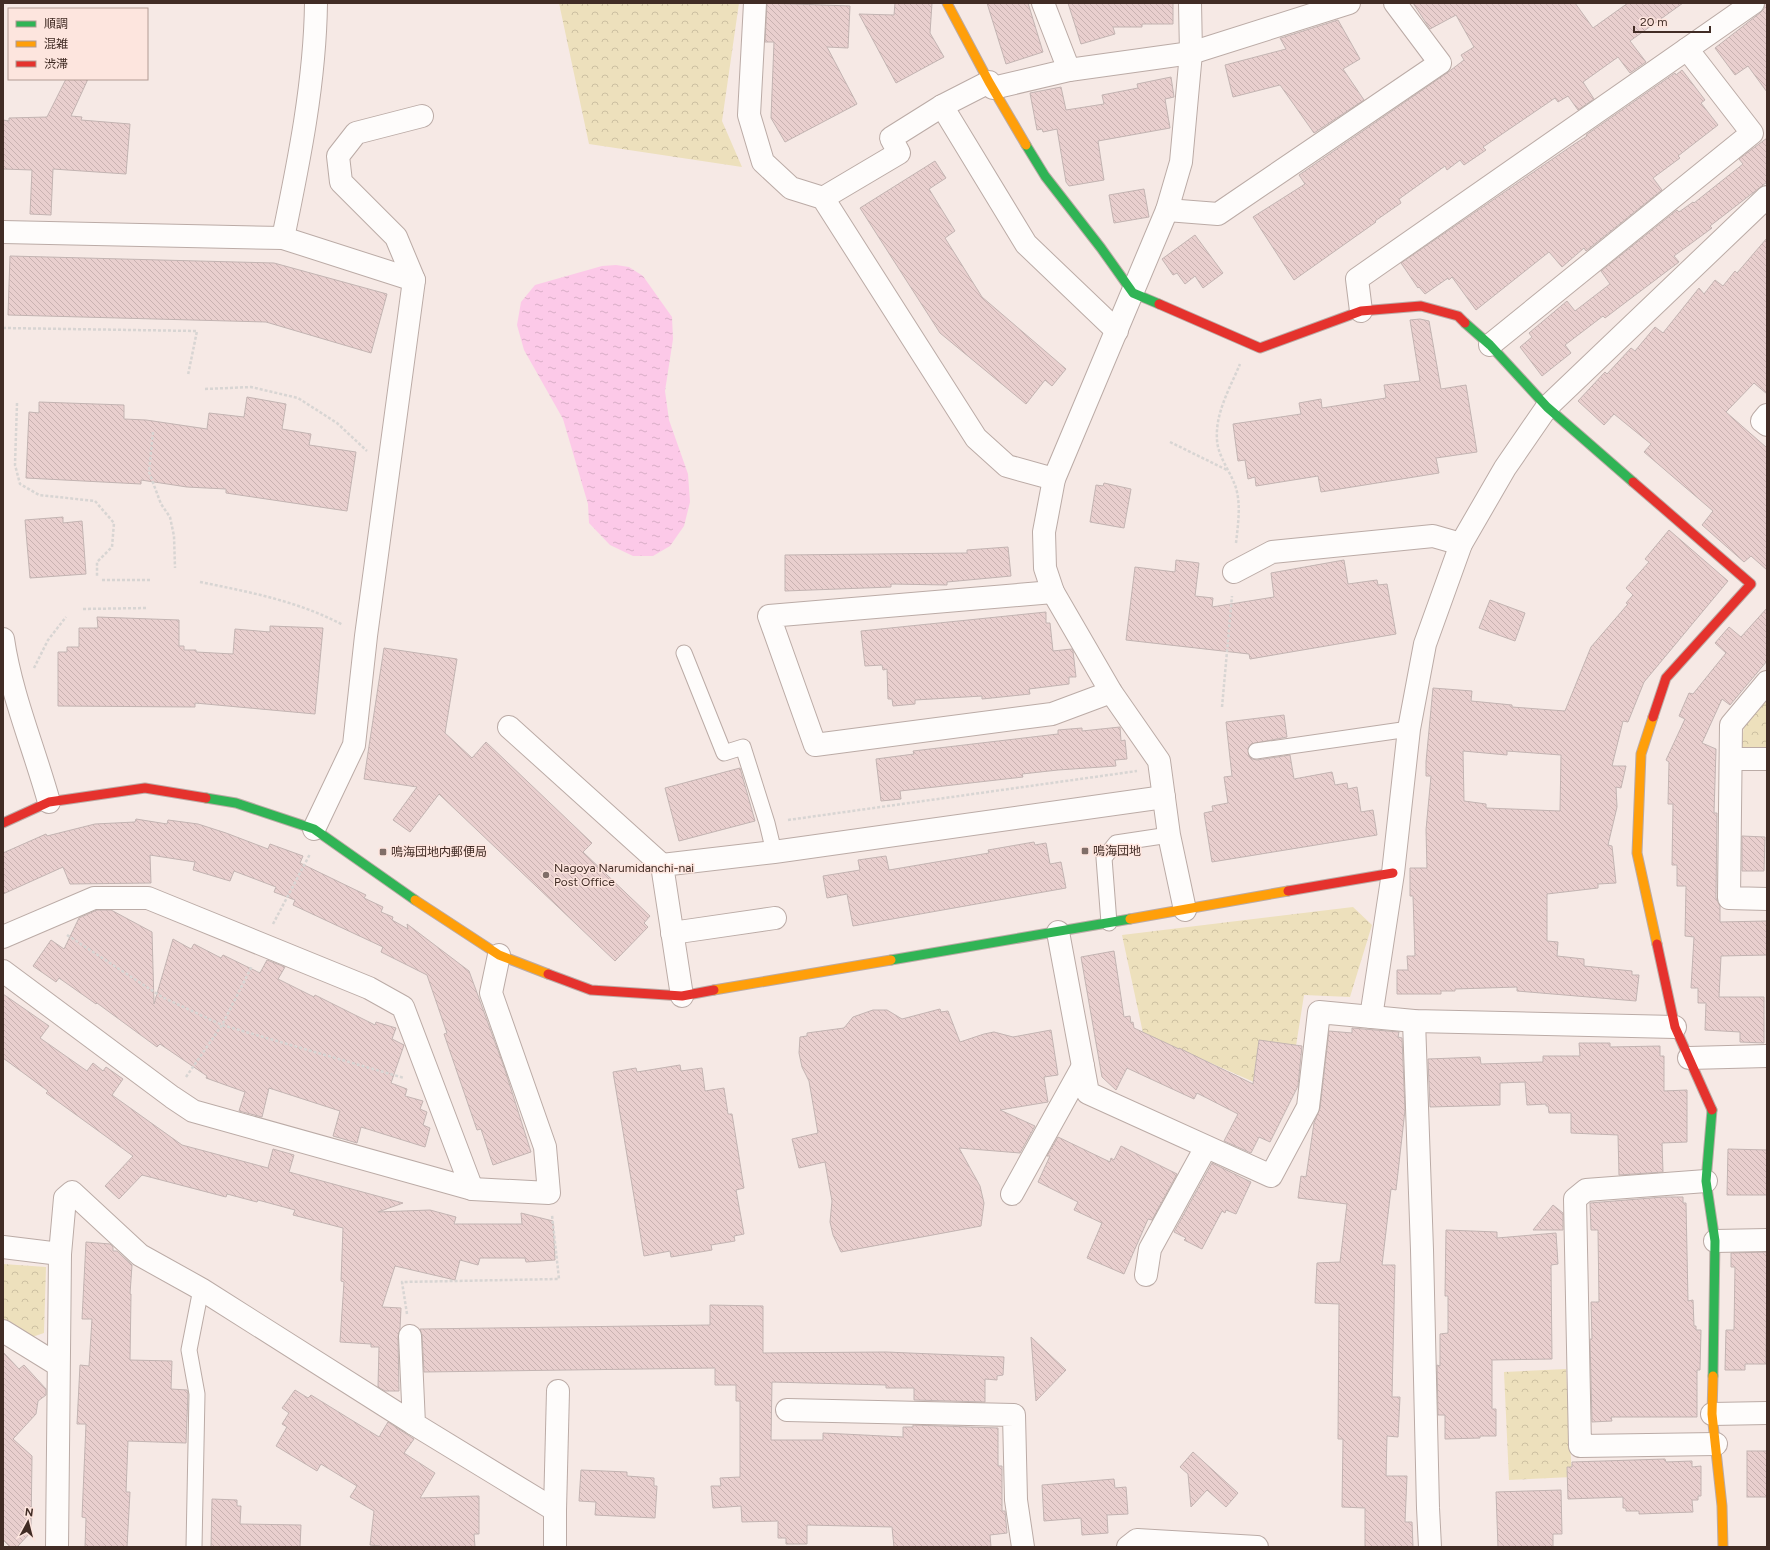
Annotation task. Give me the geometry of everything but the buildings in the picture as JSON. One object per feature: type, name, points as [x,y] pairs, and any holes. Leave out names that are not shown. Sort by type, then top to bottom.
[{"type":"street","points":[[283,238],[303,138],[316,25],[316,3]]},
{"type":"street","points":[[755,3],[749,115],[763,162],[791,188],[823,198],[976,438],[1007,466],[1054,479]]},
{"type":"street","points":[[948,3],[991,85],[1045,176],[1101,248],[1133,293],[1260,348],[1361,311],[1421,306],[1458,316],[1490,344],[1547,407],[1751,584],[1666,678],[1641,754],[1637,853],[1675,1027],[1712,1111],[1706,1181],[1715,1242],[1712,1414],[1722,1506],[1723,1547]]},
{"type":"street","points":[[1043,3],[1069,70]]},
{"type":"street","points":[[1184,910],[1169,835],[1158,761],[1111,692],[1053,592],[1046,568],[1044,532],[1054,479],[1167,210],[1181,162],[1191,53],[1190,3]]},
{"type":"street","points":[[823,198],[899,153],[891,138],[942,106],[991,85],[1069,70],[1191,53],[1349,3]]},
{"type":"street","points":[[1167,210],[1218,214],[1440,63],[1395,3]]},
{"type":"street","points":[[1361,311],[1357,279],[1753,3]]},
{"type":"street","points":[[1490,344],[1752,132],[1687,49]]},
{"type":"street","points":[[942,106],[1026,244],[1117,331]]},
{"type":"street","points":[[313,839],[354,745],[366,636],[414,280],[396,238],[341,182],[338,156],[356,133],[422,116]]},
{"type":"street","points":[[1371,1017],[1392,873],[1409,728],[1425,644],[1461,544],[1505,468],[1547,407],[1767,197]]},
{"type":"street","points":[[3,232],[283,238],[414,280]]},
{"type":"street","points":[[1767,415],[1762,421],[1767,425]]},
{"type":"street","points":[[1234,572],[1272,552],[1433,536],[1461,544]]},
{"type":"street","points":[[1053,592],[769,616],[815,745],[1052,714],[1111,692]]},
{"type":"street","points":[[3,638],[6,656],[18,701],[49,802]]},
{"type":"street","points":[[1767,682],[1731,725],[1729,898],[1767,899]]},
{"type":"street","points":[[509,727],[662,865],[682,996]]},
{"type":"street","points":[[1731,759],[1767,759]]},
{"type":"street","points":[[3,823],[49,802],[145,788],[236,803],[313,839],[404,893],[499,955],[591,990],[682,996],[1392,873]]},
{"type":"street","points":[[662,865],[774,852],[1164,797]]},
{"type":"street","points":[[3,937],[94,898],[148,898],[369,988],[403,1007],[472,1189]]},
{"type":"street","points":[[672,933],[775,918]]},
{"type":"street","points":[[1058,932],[1088,1093],[1271,1176],[1308,1107],[1319,1012],[1414,1021],[1675,1027]]},
{"type":"street","points":[[3,971],[193,1111],[472,1189],[549,1193],[545,1147],[491,993],[499,955]]},
{"type":"street","points":[[1414,1021],[1430,1547]]},
{"type":"street","points":[[1689,1058],[1767,1056]]},
{"type":"street","points":[[1012,1194],[1083,1066]]},
{"type":"street","points":[[1146,1275],[1150,1249],[1206,1147]]},
{"type":"street","points":[[1706,1181],[1586,1190],[1575,1199],[1580,1446],[1716,1444]]},
{"type":"street","points":[[57,1547],[60,1254],[65,1198],[72,1192],[140,1255],[201,1289],[414,1424],[555,1510]]},
{"type":"street","points":[[1715,1242],[1767,1240]]},
{"type":"street","points":[[3,1247],[60,1254]]},
{"type":"street","points":[[3,1331],[58,1365]]},
{"type":"street","points":[[410,1336],[414,1424]]},
{"type":"street","points":[[555,1547],[558,1391]]},
{"type":"street","points":[[787,1410],[1014,1415],[1016,1500],[1023,1547]]},
{"type":"street","points":[[1712,1414],[1767,1413]]},
{"type":"street","points":[[1128,1547],[1137,1540],[1257,1547]]},
{"type":"lane","points":[[684,653],[724,753],[743,747],[767,823],[774,852]]},
{"type":"lane","points":[[1256,751],[1409,728]]},
{"type":"lane","points":[[1109,923],[1104,858],[1116,843],[1169,835]]},
{"type":"lane","points":[[194,1547],[197,1394],[189,1350],[201,1289]]},
{"type":"path","points":[[3,328],[197,331],[188,374]]},
{"type":"path","points":[[1222,707],[1239,512],[1236,488],[1227,470],[1217,440],[1220,412],[1248,343]]},
{"type":"path","points":[[205,389],[251,387],[298,398],[337,423],[369,452]]},
{"type":"path","points":[[17,403],[15,465],[20,484],[39,495],[95,501],[114,522],[112,548],[97,562],[97,576]]},
{"type":"path","points":[[153,432],[149,472],[161,504],[170,517],[174,536],[175,568]]},
{"type":"path","points":[[1170,442],[1227,470]]},
{"type":"path","points":[[102,580],[150,580]]},
{"type":"path","points":[[200,582],[269,596],[328,617],[345,625]]},
{"type":"path","points":[[83,609],[146,608]]},
{"type":"path","points":[[18,701],[48,640],[66,617]]},
{"type":"path","points":[[767,823],[1160,768]]},
{"type":"path","points":[[172,1097],[222,1025],[263,945],[313,839]]},
{"type":"path","points":[[43,920],[162,997],[222,1025],[433,1087]]},
{"type":"path","points":[[410,1336],[402,1282],[559,1279],[549,1193]]},
{"type":"green space","points":[[559,3],[739,3],[722,121],[742,167],[589,144]]},
{"type":"green space","points":[[1767,699],[1767,748],[1741,748],[1744,726]]},
{"type":"green space","points":[[1353,907],[1372,925],[1350,997],[1304,995],[1288,1097],[1143,1033],[1122,935]]},
{"type":"green space","points":[[3,1264],[46,1267],[44,1333],[32,1337],[3,1318]]},
{"type":"green space","points":[[1566,1369],[1572,1477],[1509,1480],[1504,1372]]},
{"type":"water","points":[[616,265],[629,267],[643,276],[672,317],[673,339],[665,391],[669,420],[688,474],[690,502],[684,526],[670,546],[653,556],[633,556],[610,545],[589,523],[588,504],[563,419],[524,350],[517,325],[521,302],[535,285],[602,266]]},
{"type":"traffic: fast","points":[[1026,145],[1045,176],[1101,248],[1133,293],[1159,304]]},
{"type":"traffic: fast","points":[[1465,323],[1490,345],[1547,407],[1633,482]]},
{"type":"traffic: fast","points":[[206,798],[236,803],[314,829],[415,900]]},
{"type":"traffic: fast","points":[[891,960],[1130,919]]},
{"type":"traffic: fast","points":[[1712,1110],[1706,1181],[1715,1241],[1713,1376]]},
{"type":"traffic: slow","points":[[947,3],[989,82],[1026,145]]},
{"type":"traffic: slow","points":[[1653,717],[1641,754],[1637,853],[1657,944]]},
{"type":"traffic: slow","points":[[1130,919],[1288,891]]},
{"type":"traffic: slow","points":[[415,900],[499,955],[548,974]]},
{"type":"traffic: slow","points":[[714,990],[891,960]]},
{"type":"traffic: slow","points":[[1713,1376],[1712,1414],[1722,1506],[1723,1547]]},
{"type":"traffic: jam","points":[[1159,304],[1260,348],[1361,311],[1421,306],[1458,316],[1465,323]]},
{"type":"traffic: jam","points":[[1633,482],[1751,584],[1666,678],[1653,717]]},
{"type":"traffic: jam","points":[[3,823],[49,802],[145,788],[206,798]]},
{"type":"traffic: jam","points":[[1288,891],[1393,873]]},
{"type":"traffic: jam","points":[[1657,944],[1675,1027],[1712,1110]]},
{"type":"traffic: jam","points":[[548,974],[591,990],[682,996],[714,990]]},
{"type":"place","name":"鳴海団地","points":[[1085,851]]},
{"type":"place","name":"鳴海団地内郵便局","points":[[383,852]]},
{"type":"place","name":"Nagoya Narumidanchi-nai Post Office","points":[[546,875]]}]
